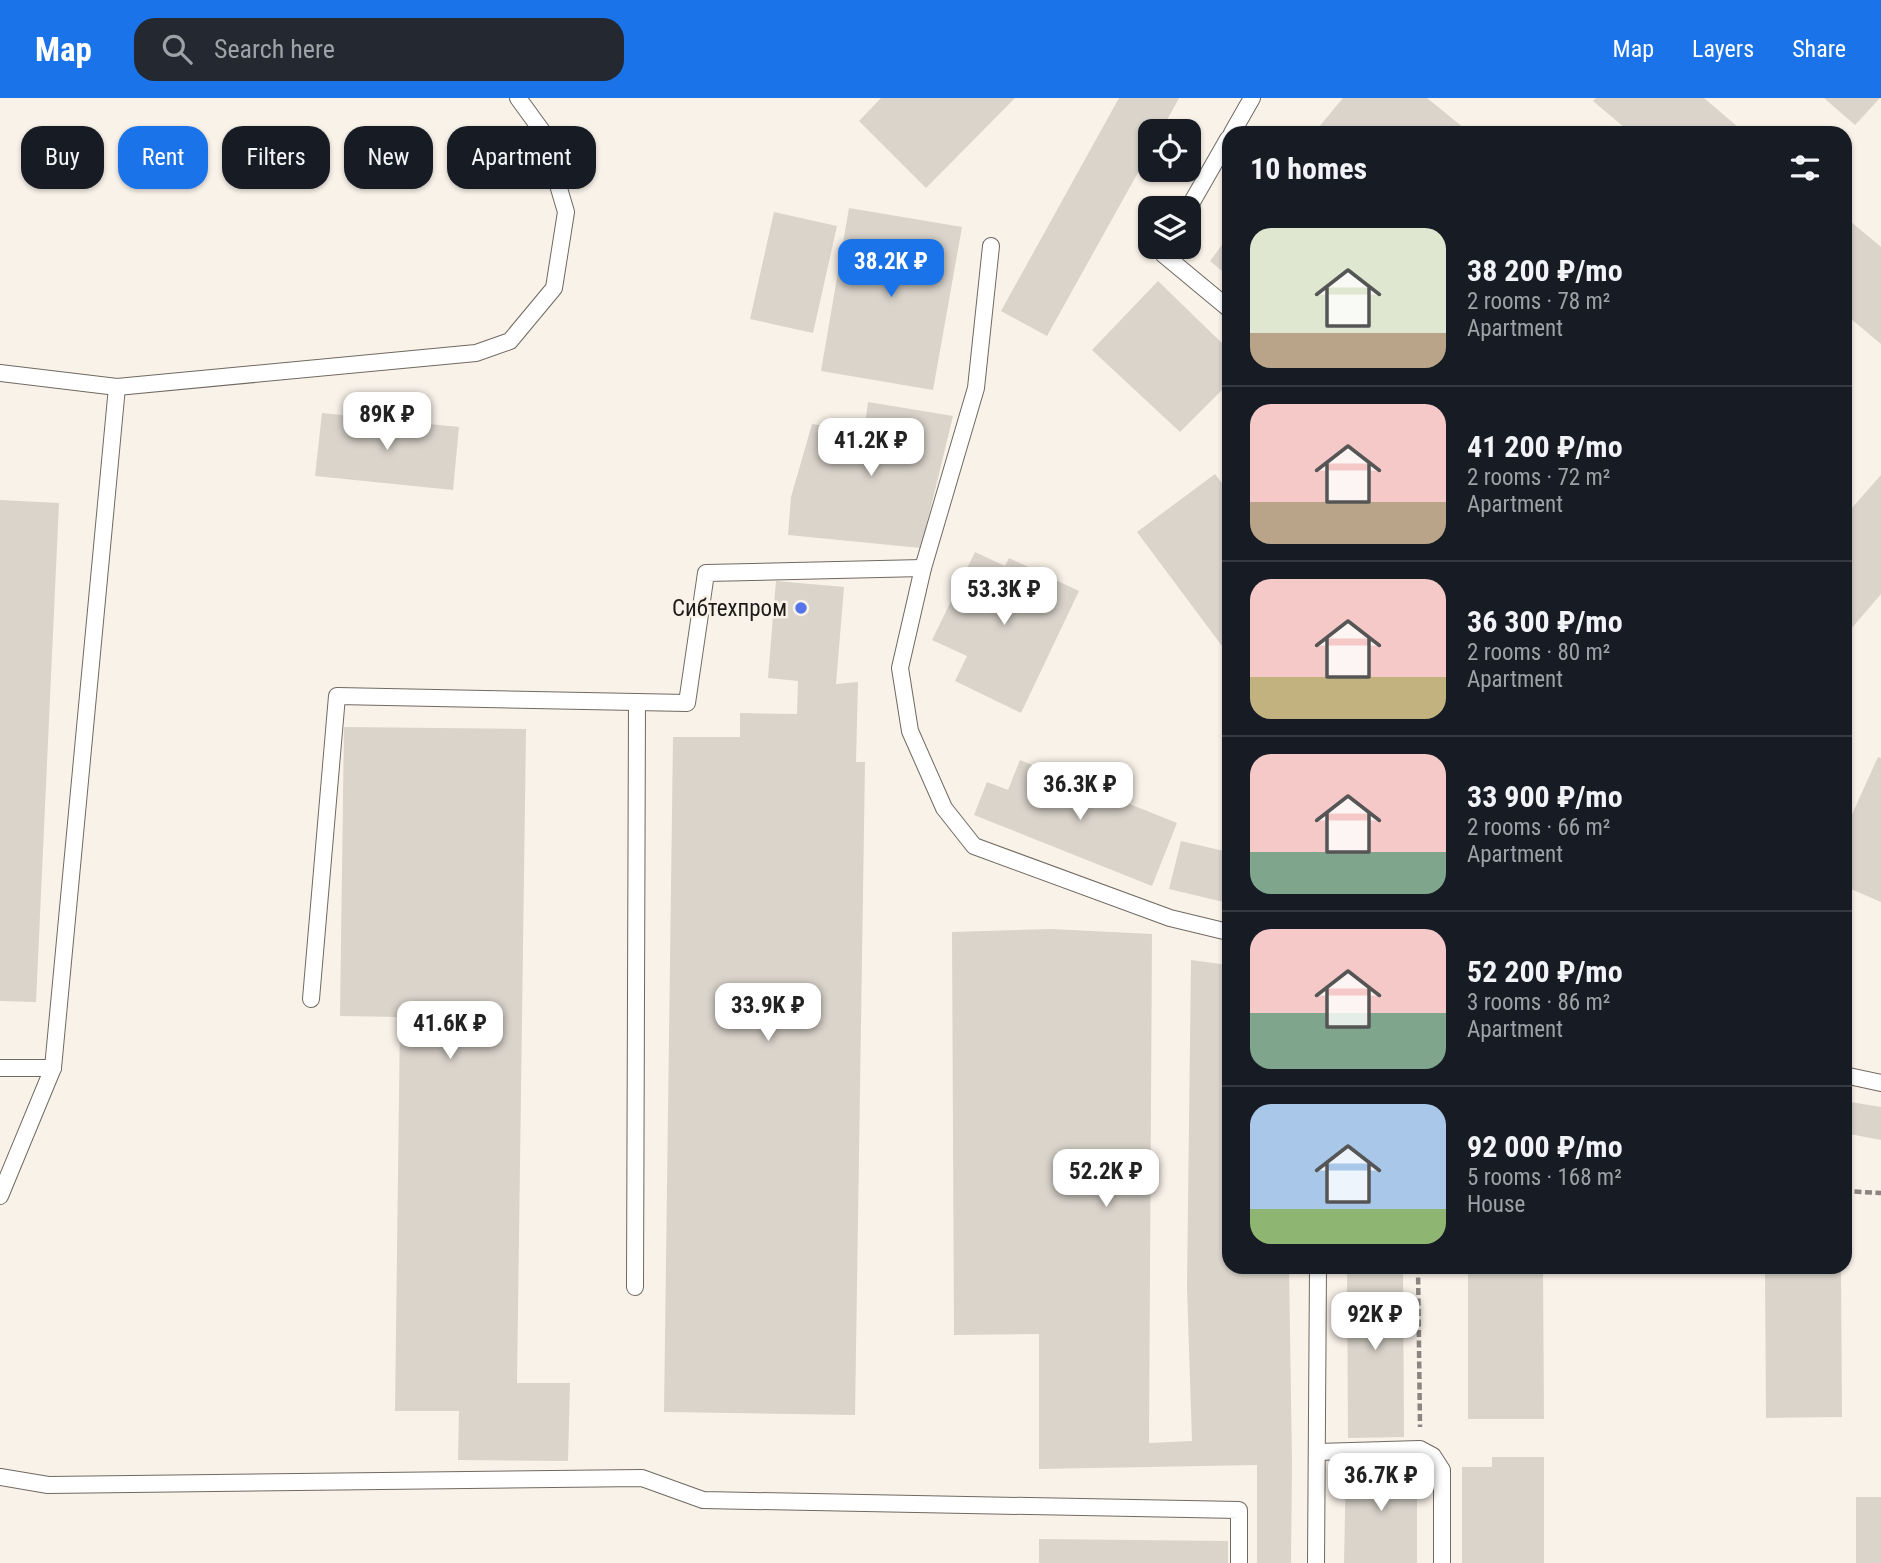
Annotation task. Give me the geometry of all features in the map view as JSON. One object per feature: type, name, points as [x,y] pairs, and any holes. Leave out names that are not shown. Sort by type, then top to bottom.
[{"type":"lane","points":[[0,373],[117,387],[476,353],[510,341],[554,288],[566,212],[542,131],[518,98]]},
{"type":"lane","points":[[1236,126],[1252,98]]},
{"type":"lane","points":[[1195,196],[1222,150]]},
{"type":"lane","points":[[991,246],[976,388],[923,568],[900,668],[910,732],[944,808],[974,846],[1170,918],[1222,931]]},
{"type":"lane","points":[[1169,259],[1222,303]]},
{"type":"lane","points":[[0,1196],[53,1068],[117,387]]},
{"type":"lane","points":[[311,999],[337,696],[687,703],[706,573],[923,568]]},
{"type":"lane","points":[[635,1287],[638,702]]},
{"type":"lane","points":[[0,1068],[53,1068]]},
{"type":"lane","points":[[1852,1077],[1881,1083]]},
{"type":"lane","points":[[1316,1563],[1318,1274]]},
{"type":"lane","points":[[1317,1452],[1420,1448],[1433,1455],[1442,1470],[1442,1563]]},
{"type":"lane","points":[[0,1478],[48,1485],[642,1478],[703,1500],[1239,1510],[1239,1563]]},
{"type":"path","points":[[1852,1191],[1881,1193]]},
{"type":"path","points":[[1418,1274],[1420,1448]]},
{"type":"building","points":[[881,98],[1015,98],[926,188],[859,121]]},
{"type":"building","points":[[1119,98],[1179,98],[1168,119],[1138,119],[1138,173],[1047,336],[1001,311]]},
{"type":"building","points":[[1343,98],[1427,98],[1461,126],[1320,126]]},
{"type":"building","points":[[1596,98],[1704,98],[1737,126],[1623,126],[1593,101]]},
{"type":"building","points":[[1824,98],[1880,98],[1855,125]]},
{"type":"building","points":[[849,208],[962,227],[933,390],[821,371]]},
{"type":"building","points":[[774,212],[837,226],[813,333],[750,319]]},
{"type":"building","points":[[1852,223],[1881,247],[1881,344],[1852,320]]},
{"type":"building","points":[[1222,245],[1222,271],[1210,261]]},
{"type":"building","points":[[1158,281],[1222,343],[1222,390],[1180,432],[1092,350]]},
{"type":"building","points":[[868,402],[953,416],[921,548],[788,535],[791,497],[812,424],[864,432]]},
{"type":"building","points":[[322,413],[459,427],[453,490],[315,476]]},
{"type":"building","points":[[1215,474],[1222,483],[1222,646],[1137,532]]},
{"type":"building","points":[[1881,475],[1881,594],[1852,628],[1852,508]]},
{"type":"building","points":[[0,500],[59,503],[36,1002],[0,1001]]},
{"type":"building","points":[[975,552],[1005,566],[1009,558],[1079,591],[1021,713],[955,681],[967,656],[932,640]]},
{"type":"building","points":[[776,581],[844,587],[836,684],[858,682],[856,762],[865,762],[855,1415],[664,1412],[673,737],[740,737],[740,713],[797,714],[798,681],[768,678]]},
{"type":"building","points":[[344,727],[526,729],[517,1383],[570,1383],[568,1461],[458,1460],[459,1411],[395,1411],[400,1017],[340,1016]]},
{"type":"building","points":[[1878,757],[1881,758],[1881,902],[1852,889],[1852,814]]},
{"type":"building","points":[[1020,760],[1177,823],[1152,886],[974,815],[987,782],[1008,790]]},
{"type":"building","points":[[1181,841],[1222,851],[1222,902],[1169,889]]},
{"type":"building","points":[[1051,929],[1152,934],[1149,1443],[1192,1441],[1187,1287],[1191,960],[1222,964],[1222,1274],[1289,1274],[1291,1563],[1257,1563],[1257,1465],[1039,1469],[1039,1334],[954,1335],[952,932]]},
{"type":"building","points":[[1852,1102],[1881,1107],[1881,1140],[1852,1135]]},
{"type":"building","points":[[1347,1274],[1403,1274],[1404,1437],[1348,1438]]},
{"type":"building","points":[[1468,1274],[1543,1274],[1544,1419],[1468,1419]]},
{"type":"building","points":[[1765,1274],[1841,1274],[1842,1417],[1766,1418]]},
{"type":"building","points":[[1492,1457],[1544,1457],[1544,1563],[1462,1563],[1462,1467],[1492,1467]]},
{"type":"building","points":[[1417,1462],[1417,1563],[1344,1563],[1346,1464]]},
{"type":"building","points":[[1856,1497],[1881,1497],[1881,1563],[1856,1563]]},
{"type":"building","points":[[1039,1539],[1228,1541],[1228,1563],[1039,1563]]},
{"type":"place","name":"Сибтехпром","points":[[801,608]]}]
